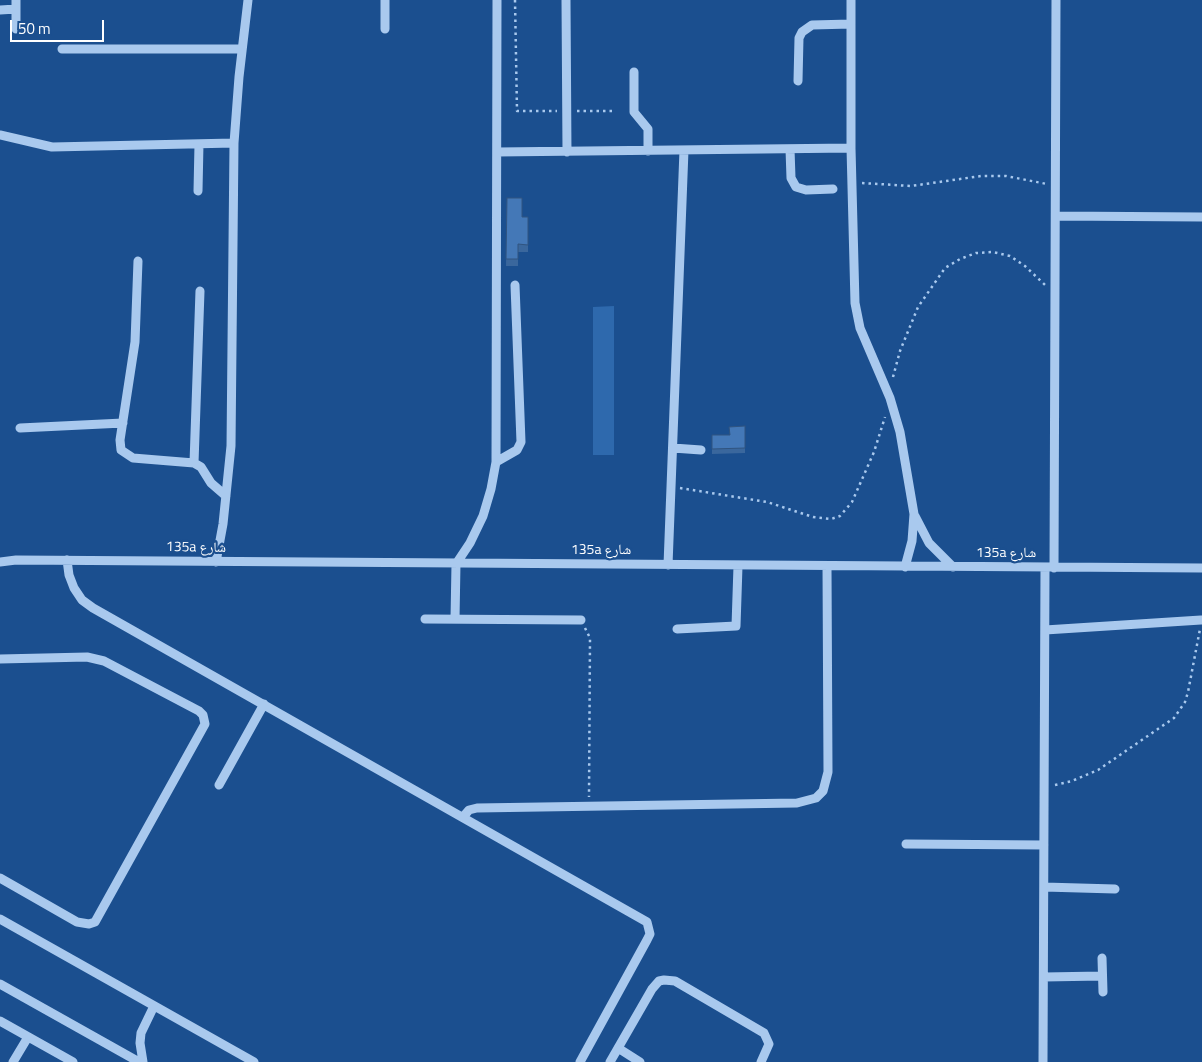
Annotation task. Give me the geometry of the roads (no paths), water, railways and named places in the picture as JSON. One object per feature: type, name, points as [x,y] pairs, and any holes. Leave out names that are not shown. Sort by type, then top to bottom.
[{"type":"street","points":[[216,562],[226,496],[233,407],[231,284],[234,143],[248,0]]},
{"type":"street","points":[[385,29],[386,0]]},
{"type":"street","points":[[455,619],[456,564],[470,543],[482,516],[491,489],[496,462],[497,0]]},
{"type":"street","points":[[566,0],[567,152]]},
{"type":"street","points":[[851,0],[850,148],[855,303],[860,328],[890,398],[900,432],[914,514],[912,541],[905,567]]},
{"type":"street","points":[[1043,1062],[1045,630],[1049,568],[1055,295],[1056,0]]},
{"type":"street","points":[[0,10],[16,5],[16,29]]},
{"type":"street","points":[[798,81],[799,38],[802,32],[812,25],[851,24]]},
{"type":"street","points":[[62,49],[242,49]]},
{"type":"street","points":[[634,72],[634,112],[648,129],[648,151]]},
{"type":"street","points":[[0,135],[52,147],[234,143]]},
{"type":"street","points":[[198,191],[199,144]]},
{"type":"street","points":[[497,152],[850,148]]},
{"type":"street","points":[[790,149],[792,178],[796,188],[806,190],[833,189]]},
{"type":"street","points":[[668,565],[684,150]]},
{"type":"street","points":[[1056,216],[1202,217]]},
{"type":"street","points":[[138,260],[134,352],[120,445],[128,457],[194,463],[201,467],[215,487],[226,496]]},
{"type":"street","points":[[496,462],[517,450],[520,442],[515,286]]},
{"type":"street","points":[[194,463],[200,291]]},
{"type":"street","points":[[20,428],[123,423]]},
{"type":"street","points":[[673,448],[701,450]]},
{"type":"street","points":[[914,514],[929,544],[953,567]]},
{"type":"street","points":[[68,560],[69,575],[74,588],[82,600],[94,608],[647,922],[650,934],[580,1062]]},
{"type":"street","name":"135a شارع","points":[[0,562],[68,560],[1202,568]]},
{"type":"street","points":[[677,629],[736,626],[738,566]]},
{"type":"street","points":[[463,817],[469,810],[477,808],[806,802],[816,798],[823,791],[828,772],[828,566]]},
{"type":"street","points":[[425,619],[581,620]]},
{"type":"street","points":[[1045,630],[1202,620]]},
{"type":"street","points":[[0,659],[78,657],[104,660],[199,711],[203,715],[205,724],[95,922],[90,924],[77,922],[0,878]]},
{"type":"street","points":[[219,786],[264,704]]},
{"type":"street","points":[[906,844],[1044,845]]},
{"type":"street","points":[[1044,887],[1115,889]]},
{"type":"street","points":[[0,920],[254,1062]]},
{"type":"street","points":[[1102,958],[1102,992]]},
{"type":"street","points":[[1044,977],[1102,976]]},
{"type":"street","points":[[610,1062],[655,985],[659,981],[670,980],[764,1033],[769,1044],[761,1062]]},
{"type":"street","points":[[0,984],[138,1062]]},
{"type":"street","points":[[143,1062],[140,1043],[141,1032],[154,1006]]},
{"type":"street","points":[[0,1021],[72,1062]]},
{"type":"street","points":[[13,1062],[28,1037]]},
{"type":"street","points":[[618,1048],[640,1062]]}]
